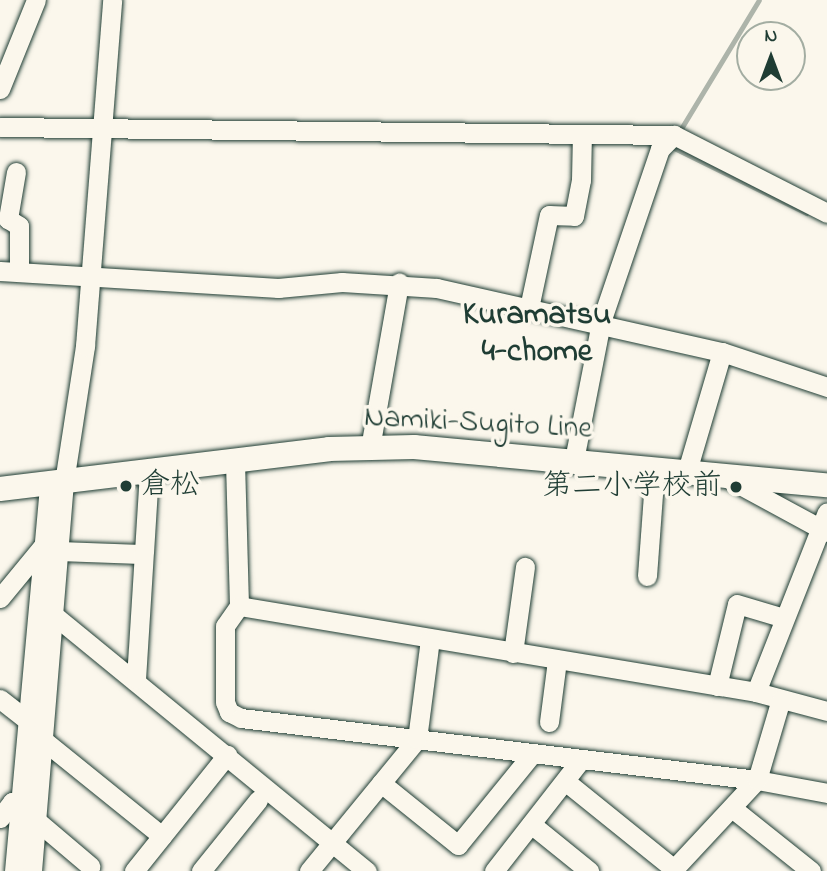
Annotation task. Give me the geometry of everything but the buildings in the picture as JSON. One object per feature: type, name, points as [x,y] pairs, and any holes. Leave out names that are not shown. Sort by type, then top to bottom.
[{"type":"main road","name":"Namiki-Sugito Line","points":[[0,489],[370,448],[463,449],[827,485]]},
{"type":"street","points":[[0,89],[36,0]]},
{"type":"street","points":[[14,871],[8,804],[28,720],[57,483],[91,275],[101,129],[114,3]]},
{"type":"street","points":[[0,127],[674,135],[827,212]]},
{"type":"street","points":[[530,308],[549,215],[574,216],[581,180],[582,134]]},
{"type":"street","points":[[574,460],[601,322],[660,149],[674,135]]},
{"type":"street","points":[[16,172],[8,219],[19,226],[10,271],[278,288],[399,283],[601,322],[722,352],[827,387]]},
{"type":"street","points":[[370,448],[399,283]]},
{"type":"street","points":[[687,471],[722,352]]},
{"type":"street","points":[[235,461],[239,606],[225,625],[225,702],[229,712],[241,718],[580,761],[757,780],[827,793]]},
{"type":"street","points":[[646,576],[655,468]]},
{"type":"street","points":[[136,679],[141,554],[149,472]]},
{"type":"street","points":[[719,474],[825,524],[783,618],[757,692]]},
{"type":"street","points":[[32,871],[55,616],[51,549]]},
{"type":"street","points":[[0,598],[51,549],[141,554]]},
{"type":"street","points":[[513,653],[525,567]]},
{"type":"street","points":[[717,686],[737,604],[783,618]]},
{"type":"street","points":[[239,606],[757,692],[827,711]]},
{"type":"street","points":[[55,616],[136,679],[367,871]]},
{"type":"street","points":[[309,871],[417,739],[429,639]]},
{"type":"street","points":[[549,722],[558,660]]},
{"type":"street","points":[[0,699],[28,720]]},
{"type":"street","points":[[565,781],[673,870],[757,780],[781,699]]},
{"type":"street","points":[[43,740],[162,836]]},
{"type":"street","points":[[381,783],[458,845],[532,754]]},
{"type":"street","points":[[134,871],[228,755]]},
{"type":"street","points":[[494,871],[580,761]]},
{"type":"street","points":[[201,871],[258,800]]},
{"type":"street","points":[[732,808],[811,871]]},
{"type":"street","points":[[37,821],[90,866]]},
{"type":"street","points":[[531,824],[589,871]]},
{"type":"waterway","points":[[679,132],[759,0]]},
{"type":"waterway","points":[[670,146],[806,213]]},
{"type":"place","name":"倉松","points":[[126,486]]},
{"type":"place","name":"第二小学校前","points":[[736,487]]},
{"type":"district","name":"Kuramatsu 4-chome","points":[[537,336]]}]
